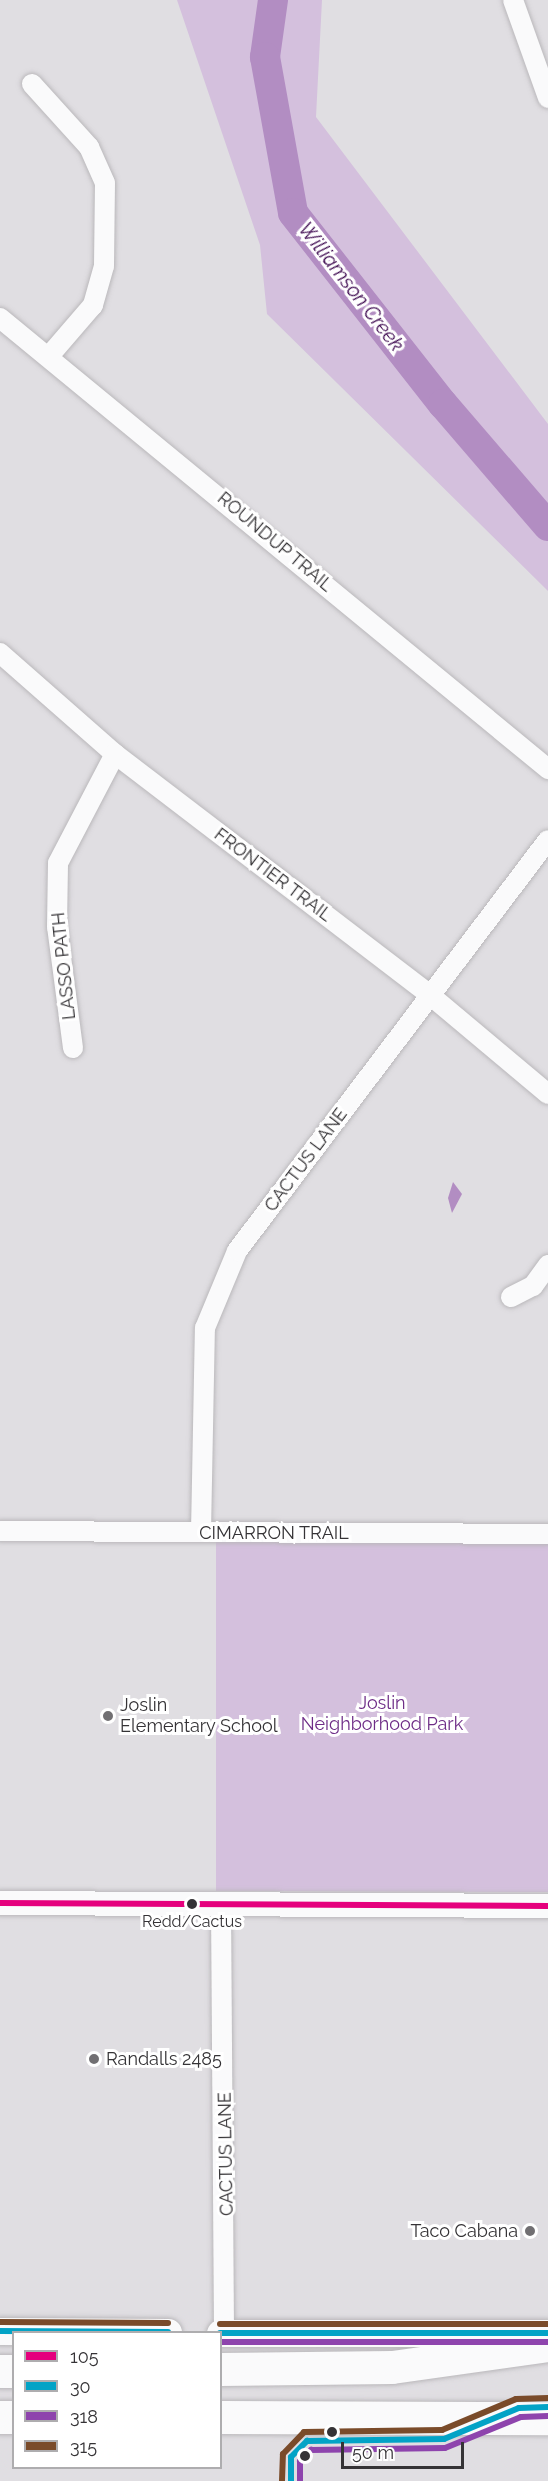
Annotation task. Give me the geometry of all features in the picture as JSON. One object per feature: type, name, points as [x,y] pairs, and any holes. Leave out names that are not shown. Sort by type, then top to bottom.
[{"type":"highway","points":[[222,2369],[392,2367],[548,2345]]},
{"type":"highway","points":[[222,2417],[548,2418]]},
{"type":"main road","points":[[222,2333],[548,2333]]},
{"type":"street","points":[[513,0],[548,98]]},
{"type":"street","points":[[32,84],[89,147],[105,183],[104,266],[93,305],[50,355]]},
{"type":"street","name":"ROUNDUP TRAIL","points":[[0,318],[50,355],[548,769]]},
{"type":"street","name":"FRONTIER TRAIL","points":[[0,653],[115,754],[430,995],[548,1094]]},
{"type":"street","name":"LASSO PATH","points":[[73,1048],[57,927],[58,863],[115,754]]},
{"type":"street","name":"CACTUS LANE","points":[[201,1532],[206,1328],[237,1251],[548,840]]},
{"type":"street","points":[[511,1297],[533,1286],[548,1265]]},
{"type":"street","name":"CIMARRON TRAIL","points":[[0,1531],[548,1534]]},
{"type":"street","points":[[0,1903],[548,1906]]},
{"type":"street","name":"CACTUS LANE","points":[[221,1903],[222,2331]]},
{"type":"green space","points":[[177,0],[322,0],[316,117],[548,424],[548,591],[267,314],[260,245]]},
{"type":"green space","name":"Joslin Neighborhood Park","points":[[216,1541],[548,1542],[548,1892],[216,1891]]},
{"type":"shaded area","points":[[453,1182],[462,1194],[452,1213],[448,1198]]},
{"type":"waterway","name":"Williamson Creek","points":[[273,0],[265,57],[293,213],[443,404],[548,526]]},
{"type":"transit line","name":"105","points":[[0,1903],[548,1906]]},
{"type":"transit line","name":"315","points":[[0,2322],[168,2323]]},
{"type":"transit line","name":"315","points":[[220,2324],[548,2324]]},
{"type":"transit line","name":"30","points":[[0,2331],[12,2331]]},
{"type":"transit line","name":"30","points":[[222,2333],[548,2333]]},
{"type":"transit line","name":"318","points":[[222,2342],[548,2342]]},
{"type":"transit line","name":"315","points":[[282,2481],[283,2454],[304,2432],[442,2430],[516,2399],[548,2398]]},
{"type":"transit line","name":"30","points":[[291,2481],[291,2457],[307,2441],[444,2439],[519,2408],[548,2407]]},
{"type":"transit line","name":"318","points":[[300,2481],[300,2461],[311,2450],[445,2448],[521,2417],[548,2416]]},
{"type":"place","name":"Joslin Elementary School","points":[[108,1716]]},
{"type":"place","name":"Redd/Cactus","points":[[192,1904]]},
{"type":"place","name":"Randalls 2485","points":[[94,2059]]},
{"type":"place","name":"Taco Cabana","points":[[530,2231]]}]
